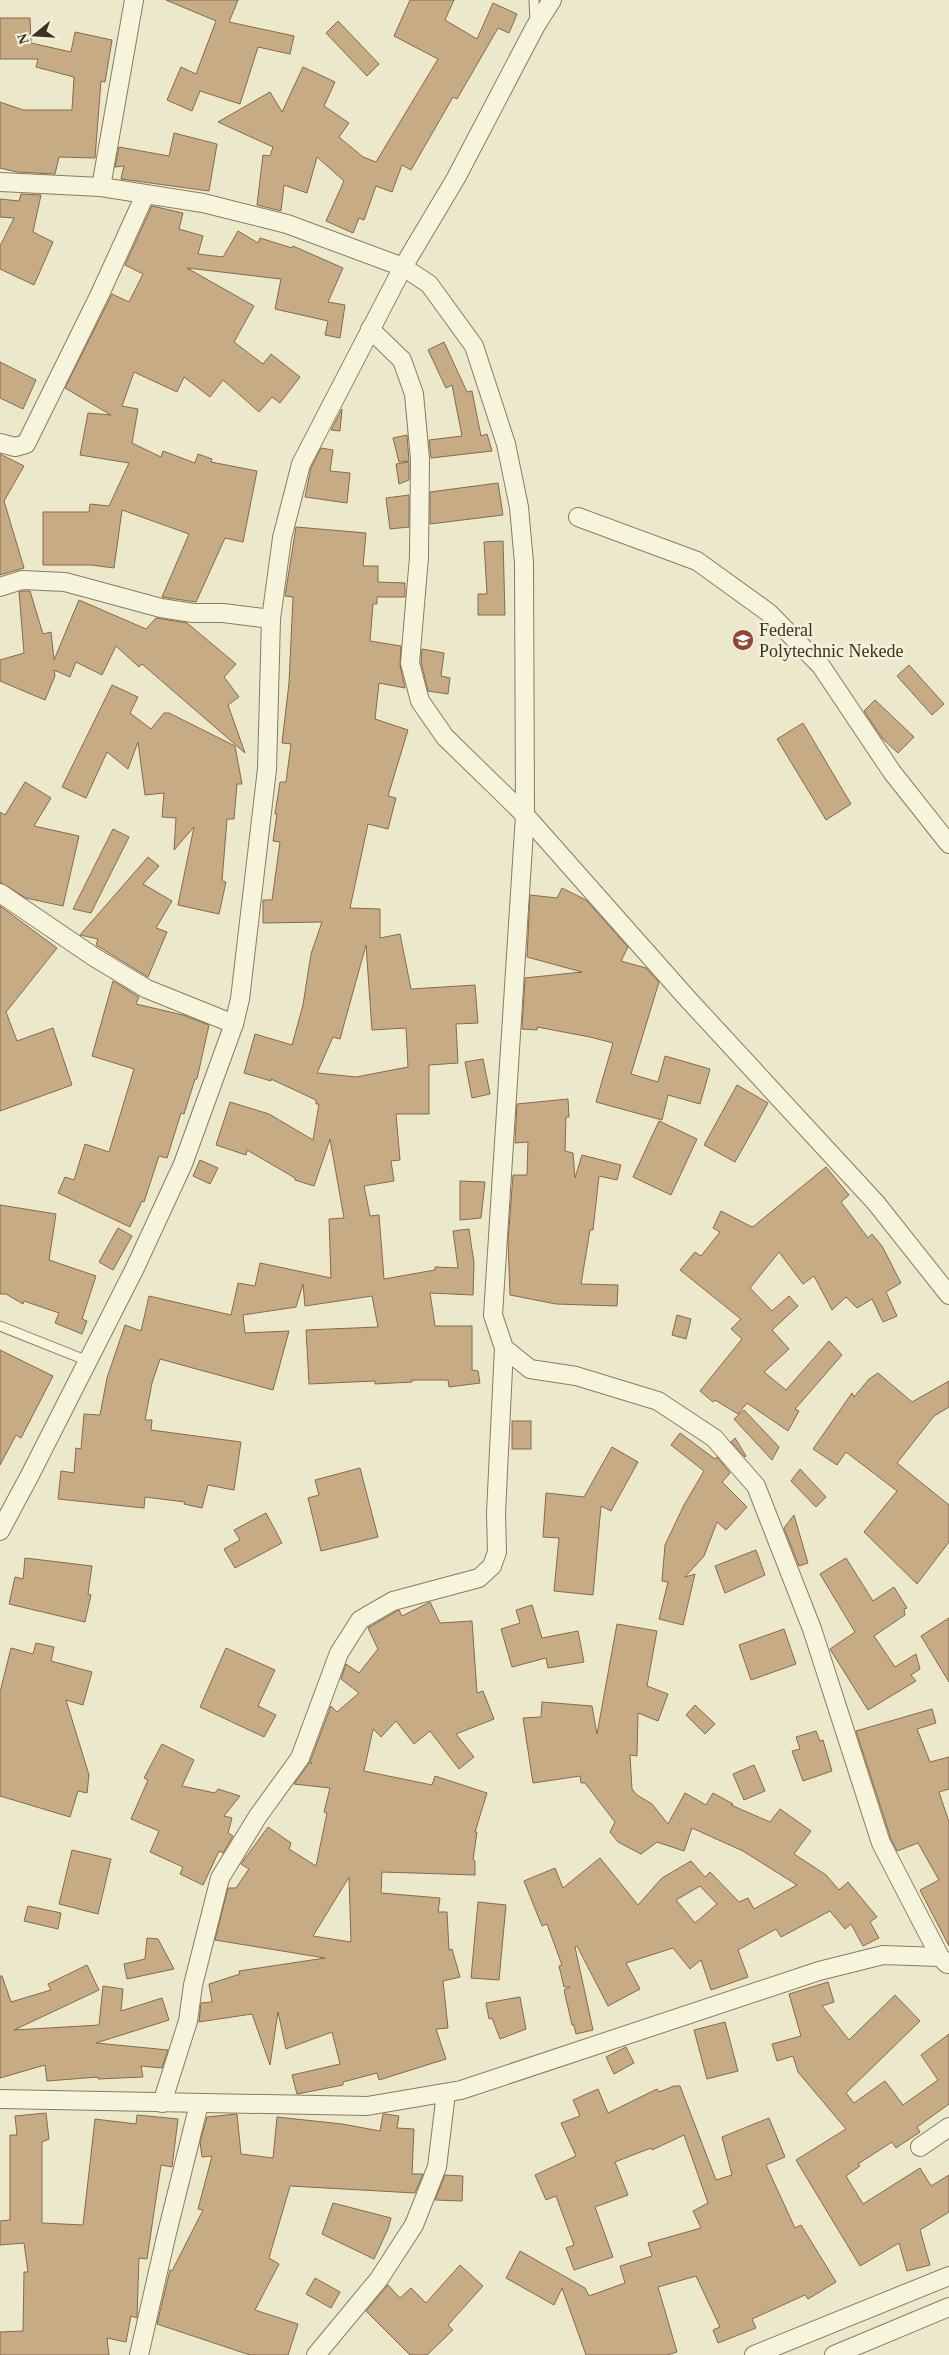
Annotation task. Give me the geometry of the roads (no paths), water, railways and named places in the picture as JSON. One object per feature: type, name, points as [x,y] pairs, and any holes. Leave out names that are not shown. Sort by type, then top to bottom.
[{"type":"street","points":[[102,187],[134,0]]},
{"type":"street","points":[[0,1531],[135,1268],[183,1164],[234,1024],[240,999],[268,769],[271,618],[282,538],[301,464],[403,267],[456,178],[535,27],[552,0]]},
{"type":"street","points":[[0,182],[102,187],[145,196],[203,203],[287,224],[403,267],[430,284],[474,346],[506,444],[520,507],[524,562],[525,815],[493,1315],[504,1348],[496,1513],[497,1552],[492,1566],[479,1578],[393,1601],[360,1620],[339,1653],[300,1758],[258,1816],[220,1878],[193,1985],[188,2021],[162,2103]]},
{"type":"street","points":[[0,443],[16,447],[26,444],[100,294],[145,196]]},
{"type":"street","points":[[370,329],[402,360],[414,394],[420,469],[419,558],[410,663],[420,701],[445,737],[525,815],[693,1004],[876,1204],[949,1295]]},
{"type":"street","points":[[578,517],[696,561],[769,613],[821,666],[892,772],[949,844]]},
{"type":"street","points":[[0,587],[22,580],[65,582],[161,608],[193,613],[223,613],[271,618]]},
{"type":"street","points":[[0,893],[94,957],[147,989],[234,1024]]},
{"type":"street","points":[[504,1348],[530,1368],[576,1376],[658,1400],[714,1438],[756,1486],[812,1629],[881,1843],[945,1961]]},
{"type":"street","points":[[0,2099],[367,2106],[446,2093],[819,1971],[883,1955],[945,1961]]},
{"type":"street","points":[[316,2355],[379,2280],[414,2225],[437,2167],[446,2093]]},
{"type":"street","points":[[140,2355],[166,2237],[199,2104]]},
{"type":"street","points":[[920,2147],[949,2127]]},
{"type":"street","points":[[754,2355],[949,2276]]},
{"type":"street","points":[[834,2355],[949,2307]]},
{"type":"lane","points":[[534,0],[535,27]]},
{"type":"lane","points":[[0,1326],[88,1361]]},
{"type":"place","name":"Federal Polytechnic Nekede","points":[[743,640]]}]
